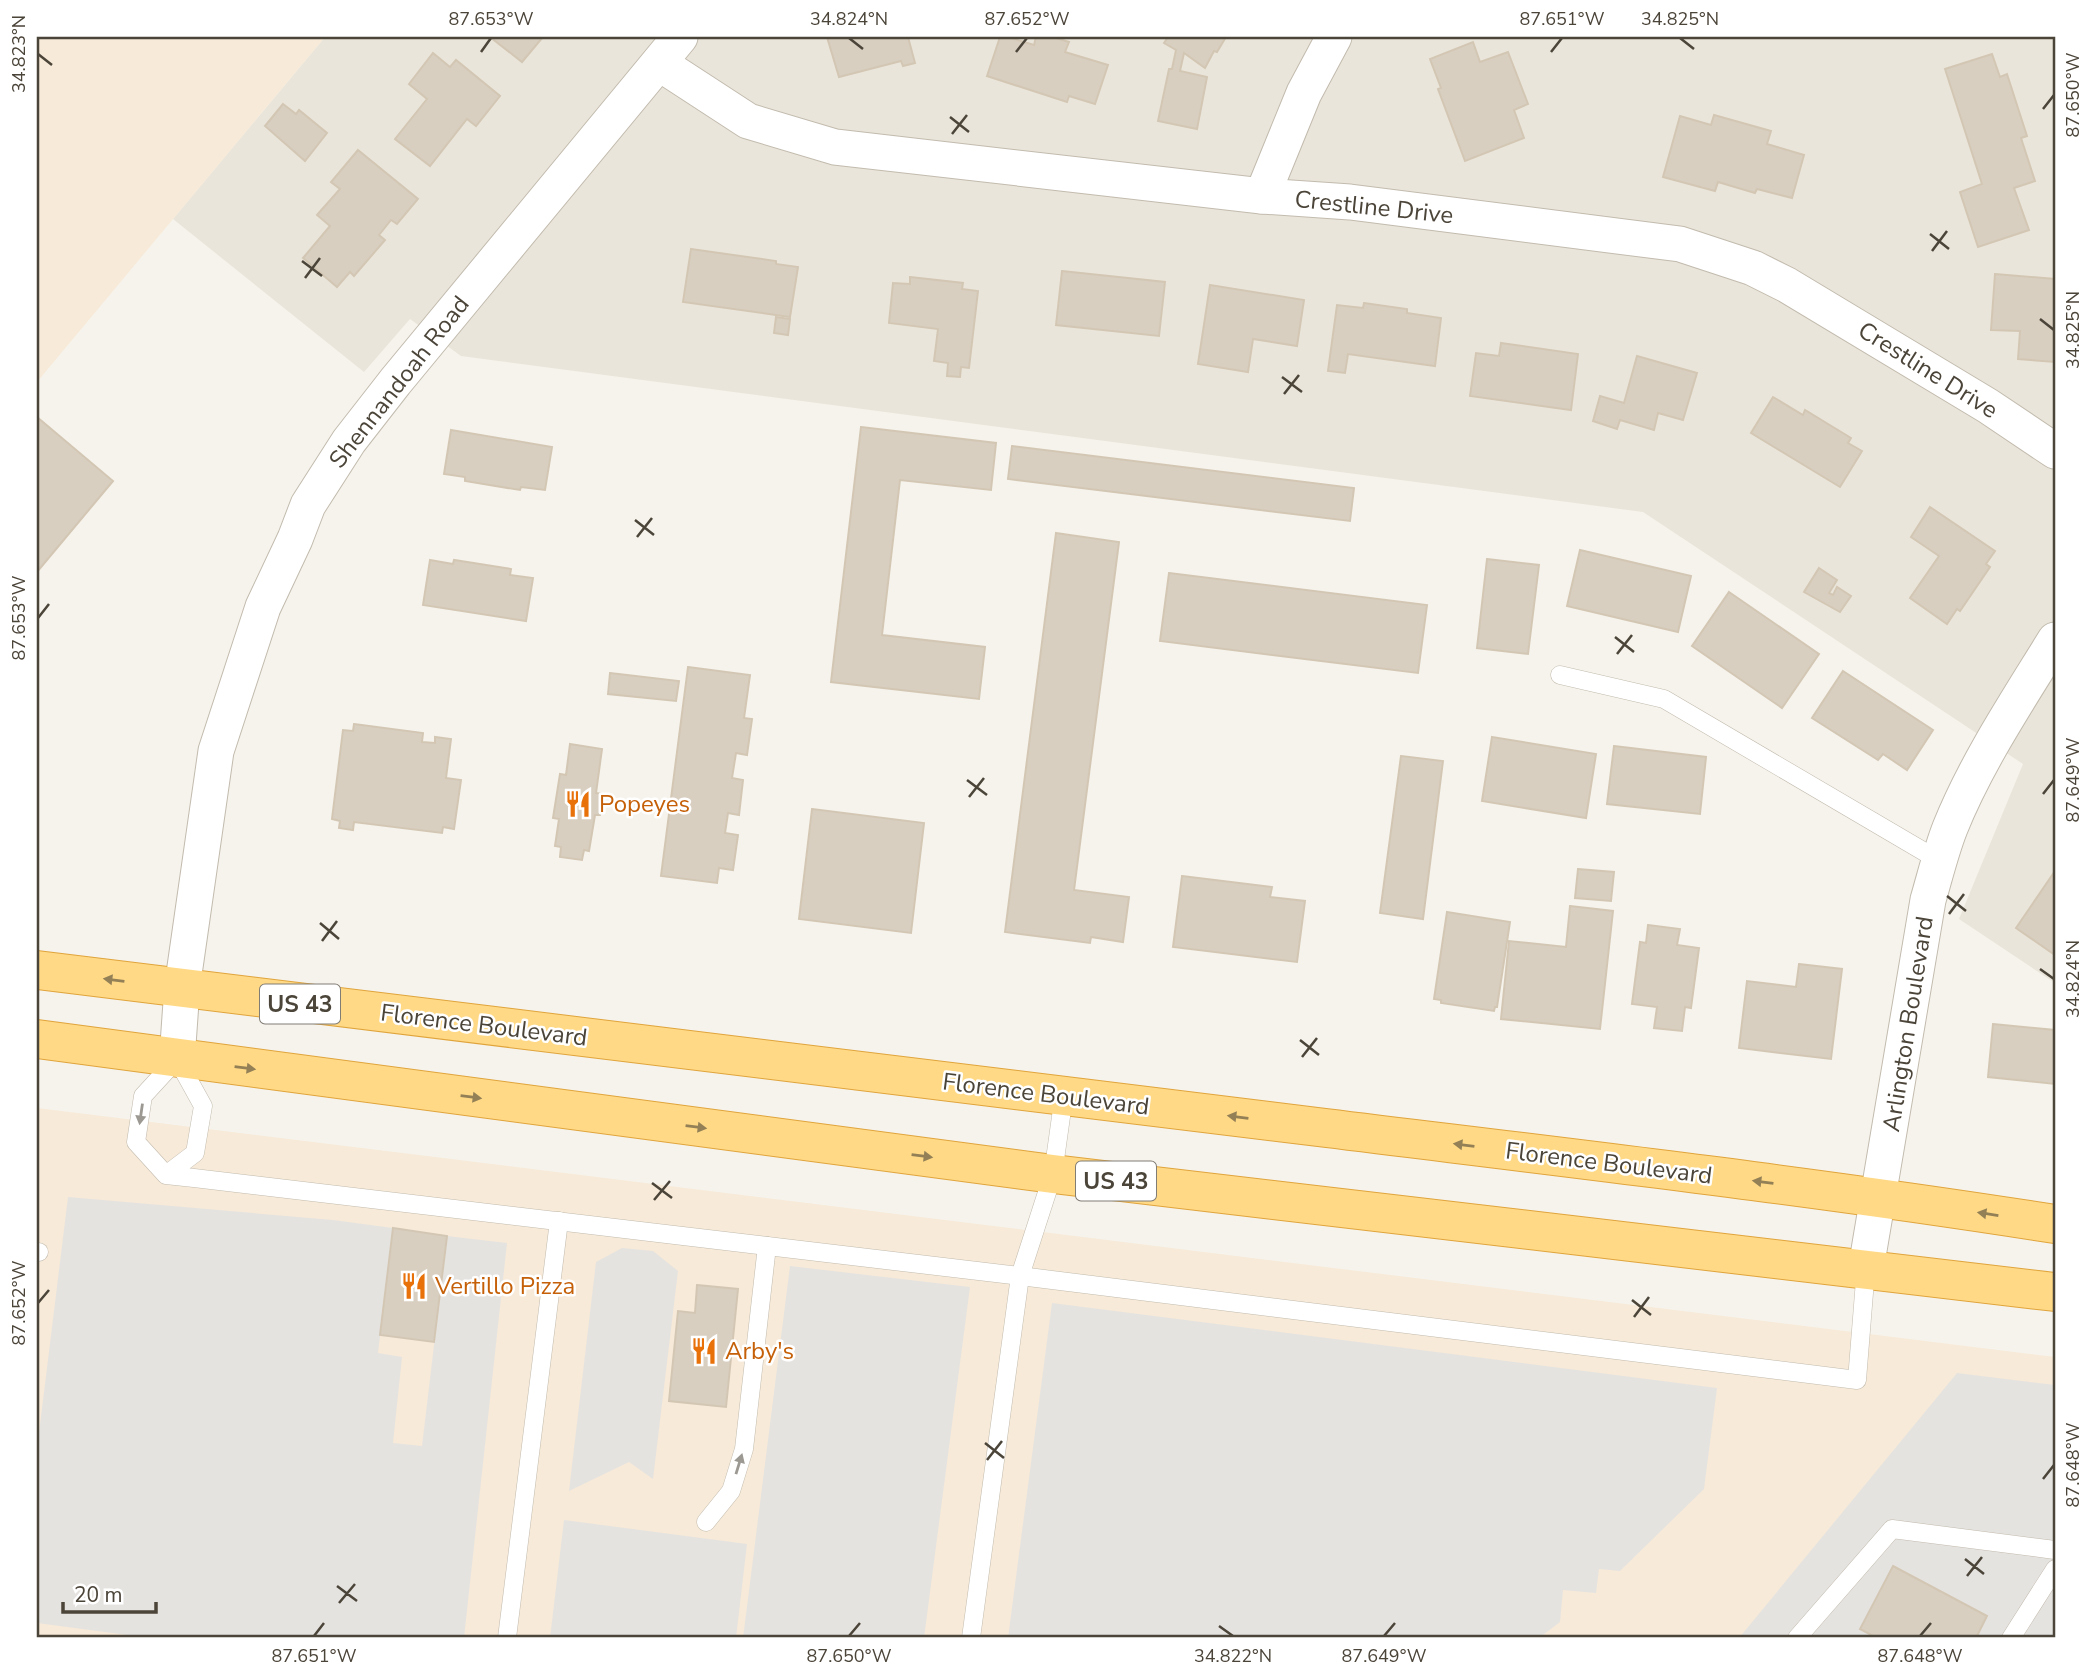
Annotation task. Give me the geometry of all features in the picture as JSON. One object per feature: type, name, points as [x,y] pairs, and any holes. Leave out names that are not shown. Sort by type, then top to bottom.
[{"type":"highway","name":"Florence Boulevard","points":[[37,970],[1880,1197],[2055,1224]]},
{"type":"highway","name":"US 43","points":[[37,1039],[1053,1174],[2055,1292]]},
{"type":"street","points":[[1262,196],[1304,93],[1334,37]]},
{"type":"street","name":"Crestline Drive","points":[[669,50],[748,121],[835,146],[1262,196],[1350,202],[1680,244],[1752,268],[1798,292],[1988,406],[2055,451]]},
{"type":"street","name":"Shennandoah Road","points":[[177,1059],[182,988],[216,751],[263,607],[308,505],[349,441],[394,382],[669,50]]},
{"type":"street","name":"Arlington Boulevard","points":[[1866,1268],[1928,900],[1949,830],[1965,795],[2055,640]]},
{"type":"lane","points":[[1560,675],[1664,699],[1940,861]]},
{"type":"lane","points":[[166,1175],[195,1153],[203,1106],[177,1059],[143,1096],[136,1142],[166,1175],[1020,1276],[1857,1380],[1866,1268]]},
{"type":"lane","points":[[971,1638],[1020,1276],[1053,1174],[1063,1096]]},
{"type":"lane","points":[[507,1638],[559,1221]]},
{"type":"lane","points":[[706,1522],[731,1492],[744,1449],[767,1246]]},
{"type":"lane","points":[[1797,1638],[1892,1529],[2055,1550]]},
{"type":"lane","points":[[2011,1638],[2055,1569]]},
{"type":"shaded area","points":[[37,37],[325,37],[37,382]]},
{"type":"shaded area","points":[[325,37],[2055,37],[2055,983],[1959,919],[2023,764],[1643,512],[461,356],[410,319],[364,372],[173,219]]},
{"type":"shaded area","points":[[37,1108],[2055,1357],[2055,1638],[37,1638]]},
{"type":"shaded area","points":[[68,1197],[333,1220],[393,1228],[378,1353],[402,1357],[393,1443],[422,1446],[447,1236],[507,1243],[464,1638],[150,1638],[37,1623],[37,1449]]},
{"type":"shaded area","points":[[622,1248],[653,1251],[678,1271],[653,1479],[629,1462],[569,1491],[596,1262]]},
{"type":"shaded area","points":[[790,1266],[970,1287],[924,1638],[743,1638]]},
{"type":"shaded area","points":[[1052,1303],[1717,1388],[1704,1489],[1620,1571],[1599,1569],[1596,1593],[1563,1590],[1560,1622],[1539,1638],[1008,1638]]},
{"type":"shaded area","points":[[1957,1373],[2055,1385],[2055,1638],[1739,1638]]},
{"type":"shaded area","points":[[564,1520],[747,1544],[736,1638],[550,1638]]},
{"type":"building","points":[[490,37],[543,37],[522,62]]},
{"type":"building","points":[[827,37],[908,37],[915,63],[903,66],[901,61],[839,77]]},
{"type":"building","points":[[1000,37],[1034,45],[1036,37],[1053,37],[1069,42],[1065,52],[1108,65],[1095,104],[1069,96],[1067,102],[987,76]]},
{"type":"building","points":[[1168,37],[1226,37],[1205,68],[1184,53],[1180,71],[1207,77],[1197,129],[1158,121],[1169,69],[1172,69],[1176,50],[1164,43]]},
{"type":"building","points":[[1473,42],[1480,62],[1508,52],[1528,104],[1514,110],[1524,138],[1465,161],[1438,89],[1441,88],[1430,59]]},
{"type":"building","points":[[433,53],[450,67],[456,60],[500,96],[476,126],[467,119],[430,166],[395,139],[427,99],[409,84]]},
{"type":"building","points":[[1992,54],[2000,77],[2007,74],[2027,136],[2021,138],[2035,181],[2014,188],[2029,230],[1978,247],[1960,192],[1982,184],[1945,69]]},
{"type":"building","points":[[283,104],[296,114],[299,110],[327,133],[305,161],[265,126]]},
{"type":"building","points":[[1714,115],[1771,131],[1767,144],[1804,155],[1792,198],[1757,189],[1755,193],[1718,182],[1715,191],[1663,177],[1680,116],[1711,125]]},
{"type":"building","points":[[358,150],[418,199],[397,224],[391,220],[379,235],[385,240],[354,276],[350,272],[337,287],[303,258],[330,226],[317,215],[340,189],[331,182]]},
{"type":"building","points":[[691,249],[776,261],[776,264],[798,267],[790,317],[683,302]]},
{"type":"building","points":[[1062,271],[1165,282],[1159,336],[1056,325]]},
{"type":"building","points":[[1995,274],[2055,279],[2055,362],[2018,359],[2020,331],[1991,330]]},
{"type":"building","points":[[910,277],[963,283],[962,289],[978,291],[969,368],[961,367],[960,377],[947,376],[948,363],[934,361],[938,329],[889,323],[893,283],[910,284]]},
{"type":"building","points":[[1210,285],[1304,300],[1297,346],[1253,339],[1248,372],[1198,364]]},
{"type":"building","points":[[1364,303],[1407,309],[1407,313],[1441,318],[1435,366],[1348,354],[1345,373],[1328,371],[1337,305],[1363,308]]},
{"type":"building","points":[[776,317],[790,319],[788,335],[774,333]]},
{"type":"building","points":[[1501,343],[1578,354],[1571,410],[1470,396],[1476,353],[1499,356]]},
{"type":"building","points":[[1637,356],[1697,373],[1683,420],[1658,413],[1654,430],[1620,420],[1617,429],[1593,421],[1600,396],[1624,403]]},
{"type":"building","points":[[1773,397],[1803,415],[1805,410],[1851,438],[1848,443],[1862,451],[1840,487],[1751,433]]},
{"type":"building","points":[[37,417],[113,481],[37,572]]},
{"type":"building","points":[[861,427],[996,443],[991,490],[900,480],[882,635],[985,647],[979,699],[831,682]]},
{"type":"building","points":[[451,430],[552,447],[545,490],[521,487],[520,490],[465,481],[465,477],[444,474]]},
{"type":"building","points":[[1012,446],[1354,488],[1350,521],[1008,479]]},
{"type":"building","points":[[1930,507],[1995,551],[1986,564],[1990,567],[1960,611],[1957,609],[1947,624],[1910,598],[1939,556],[1911,537]]},
{"type":"building","points":[[1056,533],[1119,542],[1074,890],[1129,897],[1123,942],[1091,937],[1090,943],[1005,932]]},
{"type":"building","points":[[1580,550],[1691,576],[1678,632],[1567,606]]},
{"type":"building","points":[[1487,559],[1539,565],[1528,654],[1477,648]]},
{"type":"building","points":[[430,560],[453,564],[454,560],[511,569],[510,575],[533,578],[526,621],[423,605]]},
{"type":"building","points":[[1819,568],[1837,580],[1829,593],[1833,595],[1837,587],[1851,596],[1840,612],[1804,592]]},
{"type":"building","points":[[1169,573],[1427,605],[1418,673],[1160,641]]},
{"type":"building","points":[[1729,592],[1819,654],[1782,708],[1692,646]]},
{"type":"building","points":[[688,667],[750,675],[744,718],[752,719],[747,755],[736,753],[732,778],[743,780],[739,815],[728,813],[725,833],[738,835],[733,870],[719,868],[717,883],[661,876]]},
{"type":"building","points":[[1843,671],[1933,730],[1907,770],[1883,754],[1878,760],[1812,718]]},
{"type":"building","points":[[610,673],[679,681],[676,701],[608,694]]},
{"type":"building","points":[[354,724],[423,733],[422,742],[435,743],[435,737],[451,739],[446,778],[461,780],[454,829],[443,827],[442,833],[354,822],[353,830],[339,828],[340,821],[332,819],[343,730],[353,731]]},
{"type":"building","points":[[1492,737],[1596,754],[1586,818],[1482,801]]},
{"type":"building","name":"Popeyes","points":[[570,744],[602,749],[596,793],[603,794],[600,815],[595,815],[589,851],[584,850],[582,860],[560,857],[561,847],[555,846],[559,819],[553,818],[560,774],[566,775]]},
{"type":"building","points":[[1614,746],[1706,757],[1700,814],[1607,804]]},
{"type":"building","points":[[1401,756],[1443,761],[1423,919],[1380,913]]},
{"type":"building","points":[[812,809],[924,823],[911,933],[799,919]]},
{"type":"building","points":[[1578,869],[1614,872],[1611,901],[1575,898]]},
{"type":"building","points":[[2055,871],[2055,955],[2016,928]]},
{"type":"building","points":[[1182,876],[1272,887],[1270,897],[1305,901],[1297,962],[1173,947]]},
{"type":"building","points":[[1570,906],[1613,911],[1600,1029],[1501,1019],[1509,941],[1566,947]]},
{"type":"building","points":[[1447,912],[1510,922],[1497,1007],[1494,1011],[1441,1003],[1441,1000],[1434,999]]},
{"type":"building","points":[[1648,925],[1680,929],[1677,945],[1699,948],[1691,1008],[1685,1007],[1682,1031],[1654,1028],[1657,1007],[1632,1004],[1640,942],[1646,943]]},
{"type":"building","points":[[1799,964],[1842,969],[1831,1059],[1739,1048],[1747,981],[1796,987]]},
{"type":"building","points":[[1993,1024],[2055,1030],[2055,1084],[1988,1077]]},
{"type":"building","name":"Vertillo Pizza","points":[[393,1228],[447,1236],[434,1342],[380,1335]]},
{"type":"building","points":[[697,1285],[738,1289],[726,1407],[669,1401],[678,1311],[695,1313]]},
{"type":"building","points":[[1893,1566],[1987,1616],[1976,1638],[1877,1638],[1860,1629]]},
{"type":"place","name":"Popeyes","points":[[578,804]]},
{"type":"place","name":"Vertillo Pizza","points":[[414,1286]]},
{"type":"place","name":"Arby's","points":[[704,1351]]}]
